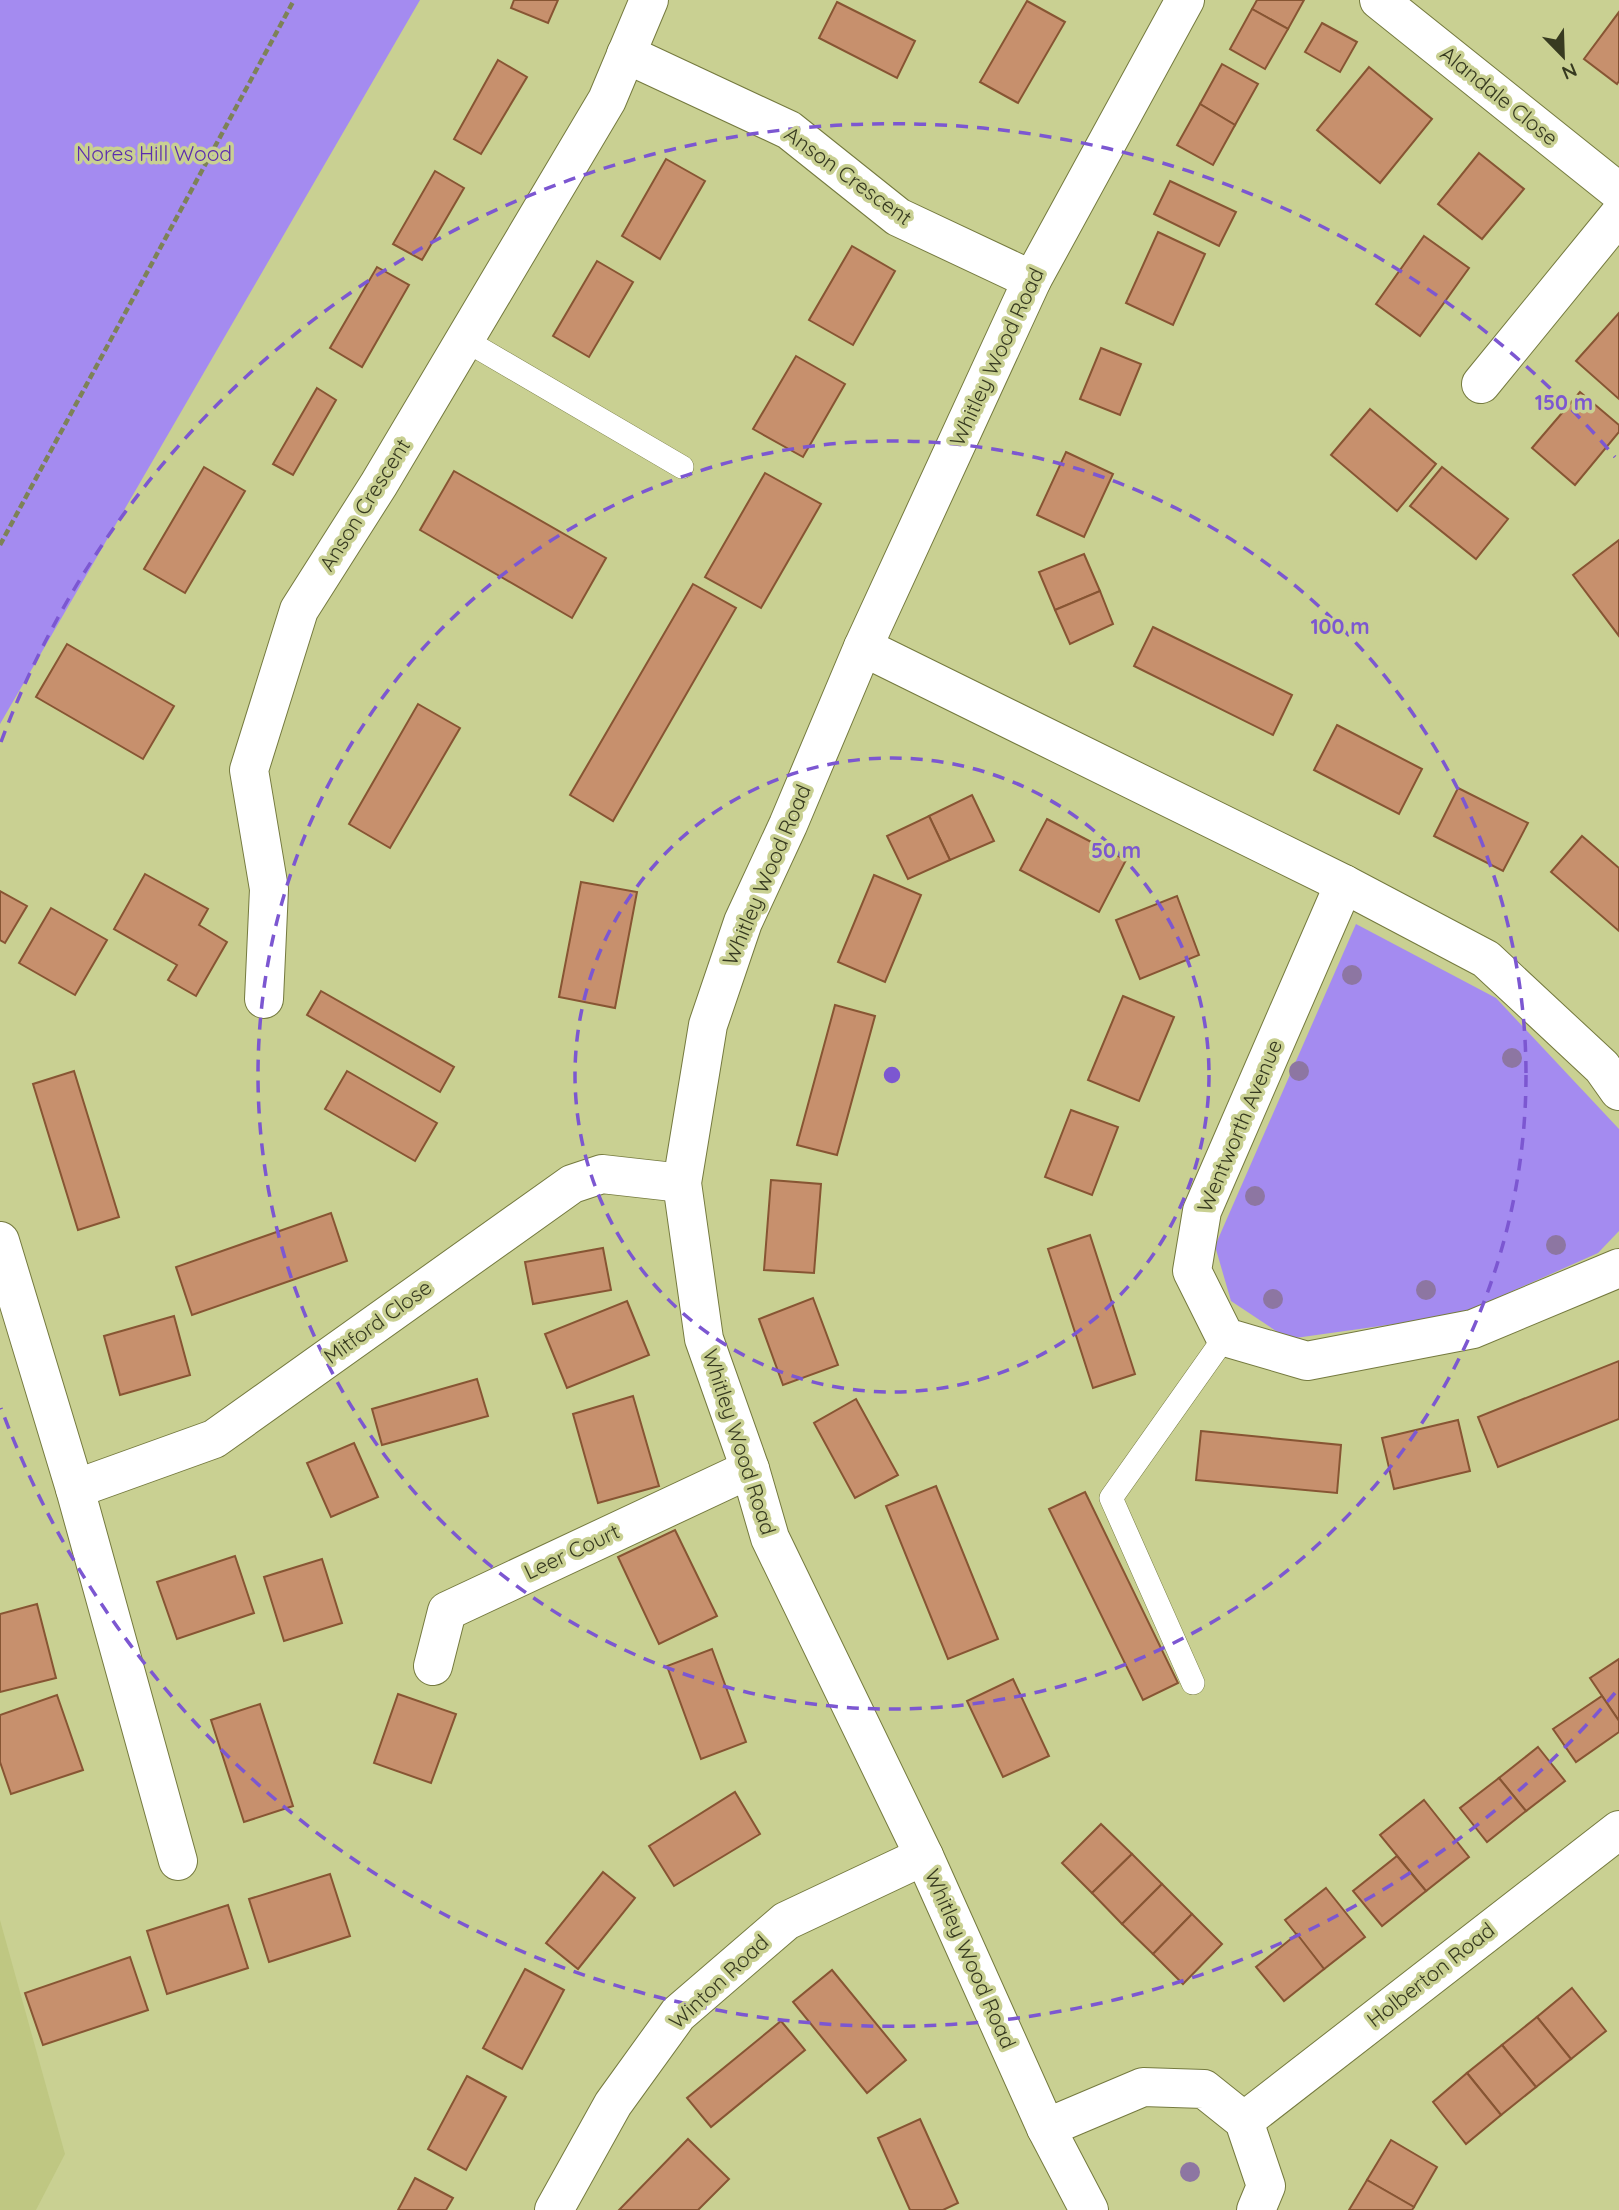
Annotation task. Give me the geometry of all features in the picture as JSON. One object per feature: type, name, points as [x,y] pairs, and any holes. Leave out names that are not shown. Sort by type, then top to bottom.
[{"type":"street","name":"Anson Crescent","points":[[264,999],[269,889],[249,770],[299,610],[379,484],[607,100],[649,0]]},
{"type":"street","name":"Whitley Wood Road","points":[[1089,2210],[1046,2128],[924,1856],[770,1538],[750,1469],[704,1339],[682,1183],[708,1025],[743,922],[788,825],[863,647],[1032,280],[1185,0]]},
{"type":"street","name":"Alandale Close","points":[[1380,0],[1619,192]]},
{"type":"street","name":"Anson Crescent","points":[[626,54],[789,130],[898,217],[1032,280]]},
{"type":"street","points":[[1481,384],[1619,215]]},
{"type":"street","points":[[863,647],[1344,884],[1486,959],[1602,1067],[1619,1091]]},
{"type":"street","name":"Wentworth Avenue","points":[[1225,1337],[1192,1271],[1202,1211],[1344,884]]},
{"type":"street","name":"Mitford Close","points":[[75,1489],[214,1439],[572,1184],[602,1174],[682,1183]]},
{"type":"street","points":[[0,1241],[75,1489],[178,1861]]},
{"type":"street","points":[[1225,1337],[1307,1361],[1473,1329],[1619,1268]]},
{"type":"street","name":"Leer Court","points":[[433,1666],[447,1611],[750,1469]]},
{"type":"street","name":"Holberton Road","points":[[1244,2121],[1619,1830]]},
{"type":"street","name":"Winton Road","points":[[554,2210],[613,2104],[678,2014],[786,1921],[924,1856]]},
{"type":"street","points":[[1046,2128],[1143,2087],[1204,2089],[1244,2121],[1266,2186],[1256,2210]]},
{"type":"lane","points":[[465,340],[682,467]]},
{"type":"lane","points":[[1193,1683],[1111,1498],[1225,1337]]},
{"type":"path","points":[[0,545],[294,0]]},
{"type":"shaded area","points":[[0,1920],[65,2154],[36,2210],[0,2210]]},
{"type":"green space","name":"Nores Hill Wood","points":[[0,0],[420,0],[0,724]]},
{"type":"green space","points":[[1356,924],[1496,998],[1619,1129],[1619,1231],[1598,1253],[1459,1315],[1288,1339],[1231,1301],[1215,1246]]},
{"type":"building","points":[[514,0],[558,0],[548,23],[511,8]]},
{"type":"building","points":[[1257,0],[1304,0],[1288,29],[1252,9]]},
{"type":"building","points":[[1027,1],[1065,22],[1018,103],[980,82]]},
{"type":"building","points":[[837,2],[915,41],[897,78],[819,38]]},
{"type":"building","points":[[1252,9],[1288,29],[1265,69],[1230,49]]},
{"type":"building","points":[[1619,12],[1619,81],[1617,84],[1584,59]]},
{"type":"building","points":[[1322,23],[1357,42],[1340,72],[1305,52]]},
{"type":"building","points":[[498,60],[527,77],[481,154],[454,139]]},
{"type":"building","points":[[1222,64],[1258,84],[1235,125],[1200,104]]},
{"type":"building","points":[[1369,67],[1432,119],[1380,183],[1317,130]]},
{"type":"building","points":[[1200,104],[1235,125],[1213,165],[1177,145]]},
{"type":"building","points":[[1479,153],[1524,189],[1482,239],[1438,204]]},
{"type":"building","points":[[666,159],[705,181],[660,259],[622,236]]},
{"type":"building","points":[[435,171],[464,188],[422,260],[393,244]]},
{"type":"building","points":[[1170,181],[1236,212],[1219,246],[1154,214]]},
{"type":"building","points":[[1158,232],[1205,254],[1173,325],[1126,303]]},
{"type":"building","points":[[1424,236],[1469,268],[1420,336],[1376,304]]},
{"type":"building","points":[[852,246],[895,271],[853,345],[809,320]]},
{"type":"building","points":[[597,261],[633,282],[589,357],[553,336]]},
{"type":"building","points":[[377,267],[409,285],[362,367],[330,348]]},
{"type":"building","points":[[1619,313],[1619,399],[1576,361]]},
{"type":"building","points":[[1101,348],[1141,364],[1120,415],[1080,399]]},
{"type":"building","points":[[796,356],[845,384],[803,457],[753,429]]},
{"type":"building","points":[[317,388],[336,400],[293,475],[273,464]]},
{"type":"building","points":[[1580,392],[1619,425],[1619,432],[1575,485],[1532,448]]},
{"type":"building","points":[[1370,409],[1436,464],[1397,511],[1331,455]]},
{"type":"building","points":[[1066,452],[1113,474],[1084,537],[1037,515]]},
{"type":"building","points":[[204,467],[245,491],[185,593],[144,569]]},
{"type":"building","points":[[1442,467],[1508,519],[1476,559],[1410,506]]},
{"type":"building","points":[[454,471],[606,558],[572,618],[420,530]]},
{"type":"building","points":[[765,473],[821,504],[761,608],[705,577]]},
{"type":"building","points":[[1619,540],[1619,636],[1573,575]]},
{"type":"building","points":[[1084,554],[1100,591],[1055,610],[1039,572]]},
{"type":"building","points":[[693,584],[736,608],[613,821],[570,795]]},
{"type":"building","points":[[1100,591],[1113,624],[1070,644],[1055,610]]},
{"type":"building","points":[[1153,627],[1292,695],[1273,735],[1134,666]]},
{"type":"building","points":[[67,644],[174,706],[143,759],[36,697]]},
{"type":"building","points":[[418,704],[460,728],[390,848],[349,824]]},
{"type":"building","points":[[1337,725],[1422,769],[1399,814],[1314,770]]},
{"type":"building","points":[[1458,788],[1528,823],[1503,871],[1434,836]]},
{"type":"building","points":[[972,795],[994,841],[950,860],[929,816]]},
{"type":"building","points":[[929,816],[950,860],[908,879],[887,836]]},
{"type":"building","points":[[1047,819],[1126,860],[1099,912],[1020,870]]},
{"type":"building","points":[[1582,836],[1619,868],[1619,931],[1551,872]]},
{"type":"building","points":[[145,874],[208,909],[199,925],[227,942],[196,996],[168,980],[177,965],[114,929]]},
{"type":"building","points":[[874,875],[921,895],[885,982],[838,962]]},
{"type":"building","points":[[581,882],[637,892],[615,1008],[559,997]]},
{"type":"building","points":[[0,891],[27,906],[5,943],[0,940]]},
{"type":"building","points":[[1177,896],[1199,955],[1140,979],[1116,920]]},
{"type":"building","points":[[51,908],[107,940],[75,995],[19,963]]},
{"type":"building","points":[[321,991],[454,1067],[440,1092],[307,1015]]},
{"type":"building","points":[[1123,996],[1174,1017],[1139,1101],[1088,1080]]},
{"type":"building","points":[[835,1005],[875,1016],[837,1155],[797,1145]]},
{"type":"building","points":[[74,1071],[119,1217],[78,1230],[33,1084]]},
{"type":"building","points":[[347,1071],[437,1123],[415,1161],[325,1109]]},
{"type":"building","points":[[1071,1110],[1118,1127],[1092,1195],[1045,1177]]},
{"type":"building","points":[[771,1180],[821,1184],[814,1273],[764,1270]]},
{"type":"building","points":[[331,1213],[347,1261],[192,1315],[176,1267]]},
{"type":"building","points":[[1090,1235],[1135,1374],[1093,1388],[1048,1249]]},
{"type":"building","points":[[603,1248],[611,1290],[533,1304],[525,1262]]},
{"type":"building","points":[[813,1298],[838,1365],[783,1385],[759,1319]]},
{"type":"building","points":[[627,1301],[649,1355],[567,1388],[545,1334]]},
{"type":"building","points":[[174,1316],[190,1375],[120,1395],[104,1336]]},
{"type":"building","points":[[1619,1361],[1619,1419],[1498,1467],[1478,1417]]},
{"type":"building","points":[[477,1379],[488,1416],[382,1445],[372,1409]]},
{"type":"building","points":[[633,1396],[659,1486],[598,1503],[573,1414]]},
{"type":"building","points":[[856,1399],[898,1475],[855,1498],[814,1423]]},
{"type":"building","points":[[1458,1420],[1470,1471],[1394,1489],[1382,1438]]},
{"type":"building","points":[[1201,1431],[1341,1445],[1337,1493],[1196,1480]]},
{"type":"building","points":[[354,1443],[378,1497],[331,1517],[307,1463]]},
{"type":"building","points":[[936,1486],[998,1639],[948,1659],[886,1506]]},
{"type":"building","points":[[1085,1492],[1178,1683],[1143,1700],[1049,1509]]},
{"type":"building","points":[[675,1530],[717,1616],[659,1644],[618,1557]]},
{"type":"building","points":[[235,1556],[254,1613],[177,1639],[157,1582]]},
{"type":"building","points":[[322,1559],[342,1623],[284,1641],[264,1577]]},
{"type":"building","points":[[37,1604],[56,1678],[0,1692],[0,1614]]},
{"type":"building","points":[[712,1649],[746,1742],[701,1759],[667,1666]]},
{"type":"building","points":[[1619,1659],[1619,1721],[1590,1678]]},
{"type":"building","points":[[1013,1679],[1049,1756],[1003,1777],[967,1701]]},
{"type":"building","points":[[398,1694],[456,1714],[431,1783],[374,1763]]},
{"type":"building","points":[[57,1695],[83,1770],[11,1794],[0,1762],[0,1715]]},
{"type":"building","points":[[1602,1696],[1619,1721],[1619,1732],[1576,1762],[1553,1729]]},
{"type":"building","points":[[260,1704],[293,1806],[244,1822],[211,1720]]},
{"type":"building","points":[[1538,1747],[1565,1781],[1526,1811],[1499,1778]]},
{"type":"building","points":[[1499,1778],[1526,1811],[1487,1842],[1460,1808]]},
{"type":"building","points":[[735,1792],[760,1834],[674,1886],[649,1846]]},
{"type":"building","points":[[1424,1800],[1469,1857],[1426,1891],[1380,1835]]},
{"type":"building","points":[[1101,1824],[1132,1854],[1092,1893],[1062,1863]]},
{"type":"building","points":[[1132,1854],[1162,1884],[1122,1924],[1092,1893]]},
{"type":"building","points":[[1397,1856],[1426,1891],[1382,1926],[1353,1891]]},
{"type":"building","points":[[603,1872],[635,1898],[578,1969],[546,1943]]},
{"type":"building","points":[[330,1874],[350,1936],[269,1962],[249,1899]]},
{"type":"building","points":[[1162,1884],[1192,1914],[1153,1954],[1122,1924]]},
{"type":"building","points":[[1326,1888],[1365,1937],[1324,1969],[1285,1920]]},
{"type":"building","points":[[228,1905],[248,1968],[167,1994],[147,1931]]},
{"type":"building","points":[[1192,1914],[1222,1944],[1183,1984],[1153,1954]]},
{"type":"building","points":[[1297,1934],[1324,1969],[1284,2001],[1256,1967]]},
{"type":"building","points":[[130,1957],[148,2010],[43,2045],[25,1993]]},
{"type":"building","points":[[525,1969],[564,1990],[522,2069],[483,2048]]},
{"type":"building","points":[[832,1970],[906,2060],[867,2093],[793,2002]]},
{"type":"building","points":[[1572,1988],[1606,2031],[1571,2059],[1537,2017]]},
{"type":"building","points":[[1537,2017],[1571,2059],[1536,2087],[1502,2045]]},
{"type":"building","points":[[781,2021],[805,2050],[711,2127],[687,2098]]},
{"type":"building","points":[[1502,2045],[1536,2087],[1501,2115],[1467,2073]]},
{"type":"building","points":[[1467,2073],[1501,2115],[1466,2144],[1433,2102]]},
{"type":"building","points":[[467,2076],[506,2097],[466,2170],[428,2149]]},
{"type":"building","points":[[920,2119],[958,2203],[943,2210],[910,2210],[878,2138]]},
{"type":"building","points":[[688,2139],[729,2179],[698,2210],[619,2210]]},
{"type":"building","points":[[1391,2140],[1437,2167],[1414,2207],[1367,2180]]},
{"type":"building","points":[[415,2178],[453,2198],[446,2210],[398,2210]]},
{"type":"building","points":[[1367,2180],[1414,2207],[1412,2210],[1349,2210]]}]
